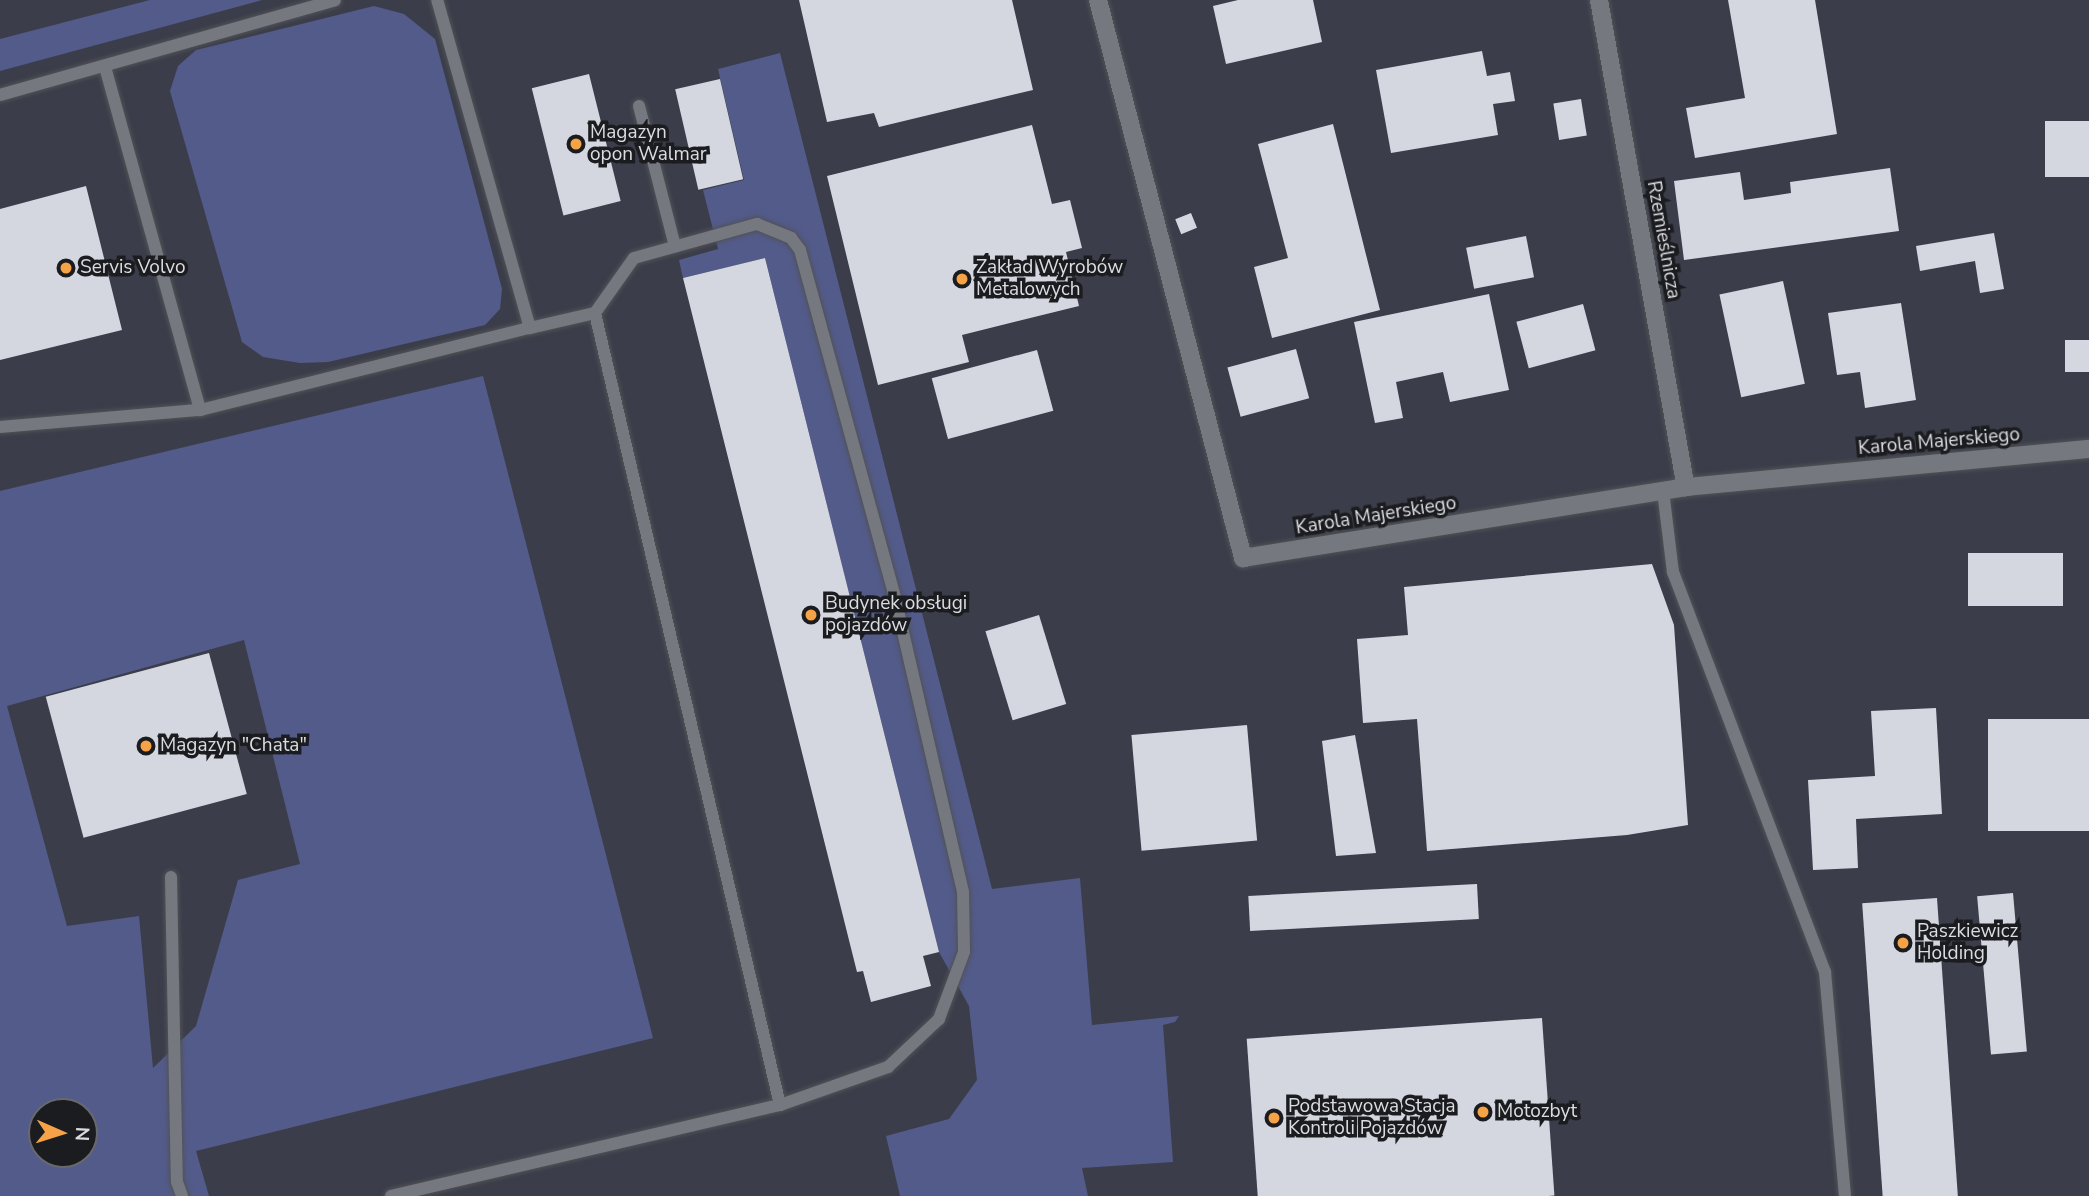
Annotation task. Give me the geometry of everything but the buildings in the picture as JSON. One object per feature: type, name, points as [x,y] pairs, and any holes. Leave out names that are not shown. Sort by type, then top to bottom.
[{"type":"street","name":"Karola Majerskiego","points":[[1098,0],[1242,558],[1686,487],[2089,449]]},
{"type":"street","name":"Rzemieślnicza","points":[[1599,0],[1686,487]]},
{"type":"lane","points":[[0,95],[335,0]]},
{"type":"lane","points":[[437,0],[530,328]]},
{"type":"lane","points":[[105,67],[200,410]]},
{"type":"lane","points":[[639,106],[675,246]]},
{"type":"lane","points":[[0,427],[200,410],[595,313],[634,258],[757,224],[781,231],[800,250],[894,593],[963,892],[964,953],[939,1019],[888,1067],[780,1105],[391,1196]]},
{"type":"lane","points":[[595,313],[780,1105]]},
{"type":"lane","points":[[1663,491],[1673,572],[1825,972],[1846,1196]]},
{"type":"lane","points":[[171,877],[177,1182],[182,1196]]},
{"type":"shaded area","points":[[0,0],[2089,0],[2089,1196],[0,1196]]},
{"type":"shaded area","points":[[150,0],[262,0],[0,71],[0,39]]},
{"type":"shaded area","points":[[374,6],[404,14],[435,39],[502,289],[500,309],[485,325],[328,362],[300,363],[263,357],[242,342],[170,91],[178,66],[196,50]]},
{"type":"shaded area","points":[[780,53],[992,889],[1080,878],[1092,1025],[1179,1016],[1175,1022],[1163,1025],[1173,1162],[1082,1168],[1088,1196],[900,1196],[886,1136],[949,1119],[977,1080],[969,1006],[939,952],[765,258],[683,278],[679,260],[718,249],[703,190],[744,180],[718,69]]},
{"type":"shaded area","points":[[483,376],[653,1038],[196,1151],[209,1196],[0,1196],[0,491]],"holes":[[[244,640],[300,864],[238,880],[196,1026],[153,1068],[139,916],[67,926],[7,706]]]},
{"type":"place","name":"Magazyn opon Walmar","points":[[576,144]]},
{"type":"place","name":"Servis Volvo","points":[[66,268]]},
{"type":"place","name":"Zakład Wyrobów Metalowych","points":[[962,279]]},
{"type":"place","name":"Budynek obsługi pojazdów","points":[[811,615]]},
{"type":"place","name":"Magazyn \"Chata\"","points":[[146,746]]},
{"type":"place","name":"Paszkiewicz Holding","points":[[1903,943]]},
{"type":"place","name":"Motozbyt","points":[[1483,1112]]},
{"type":"place","name":"Podstawowa Stacja Kontroli Pojazdów","points":[[1274,1118]]}]
